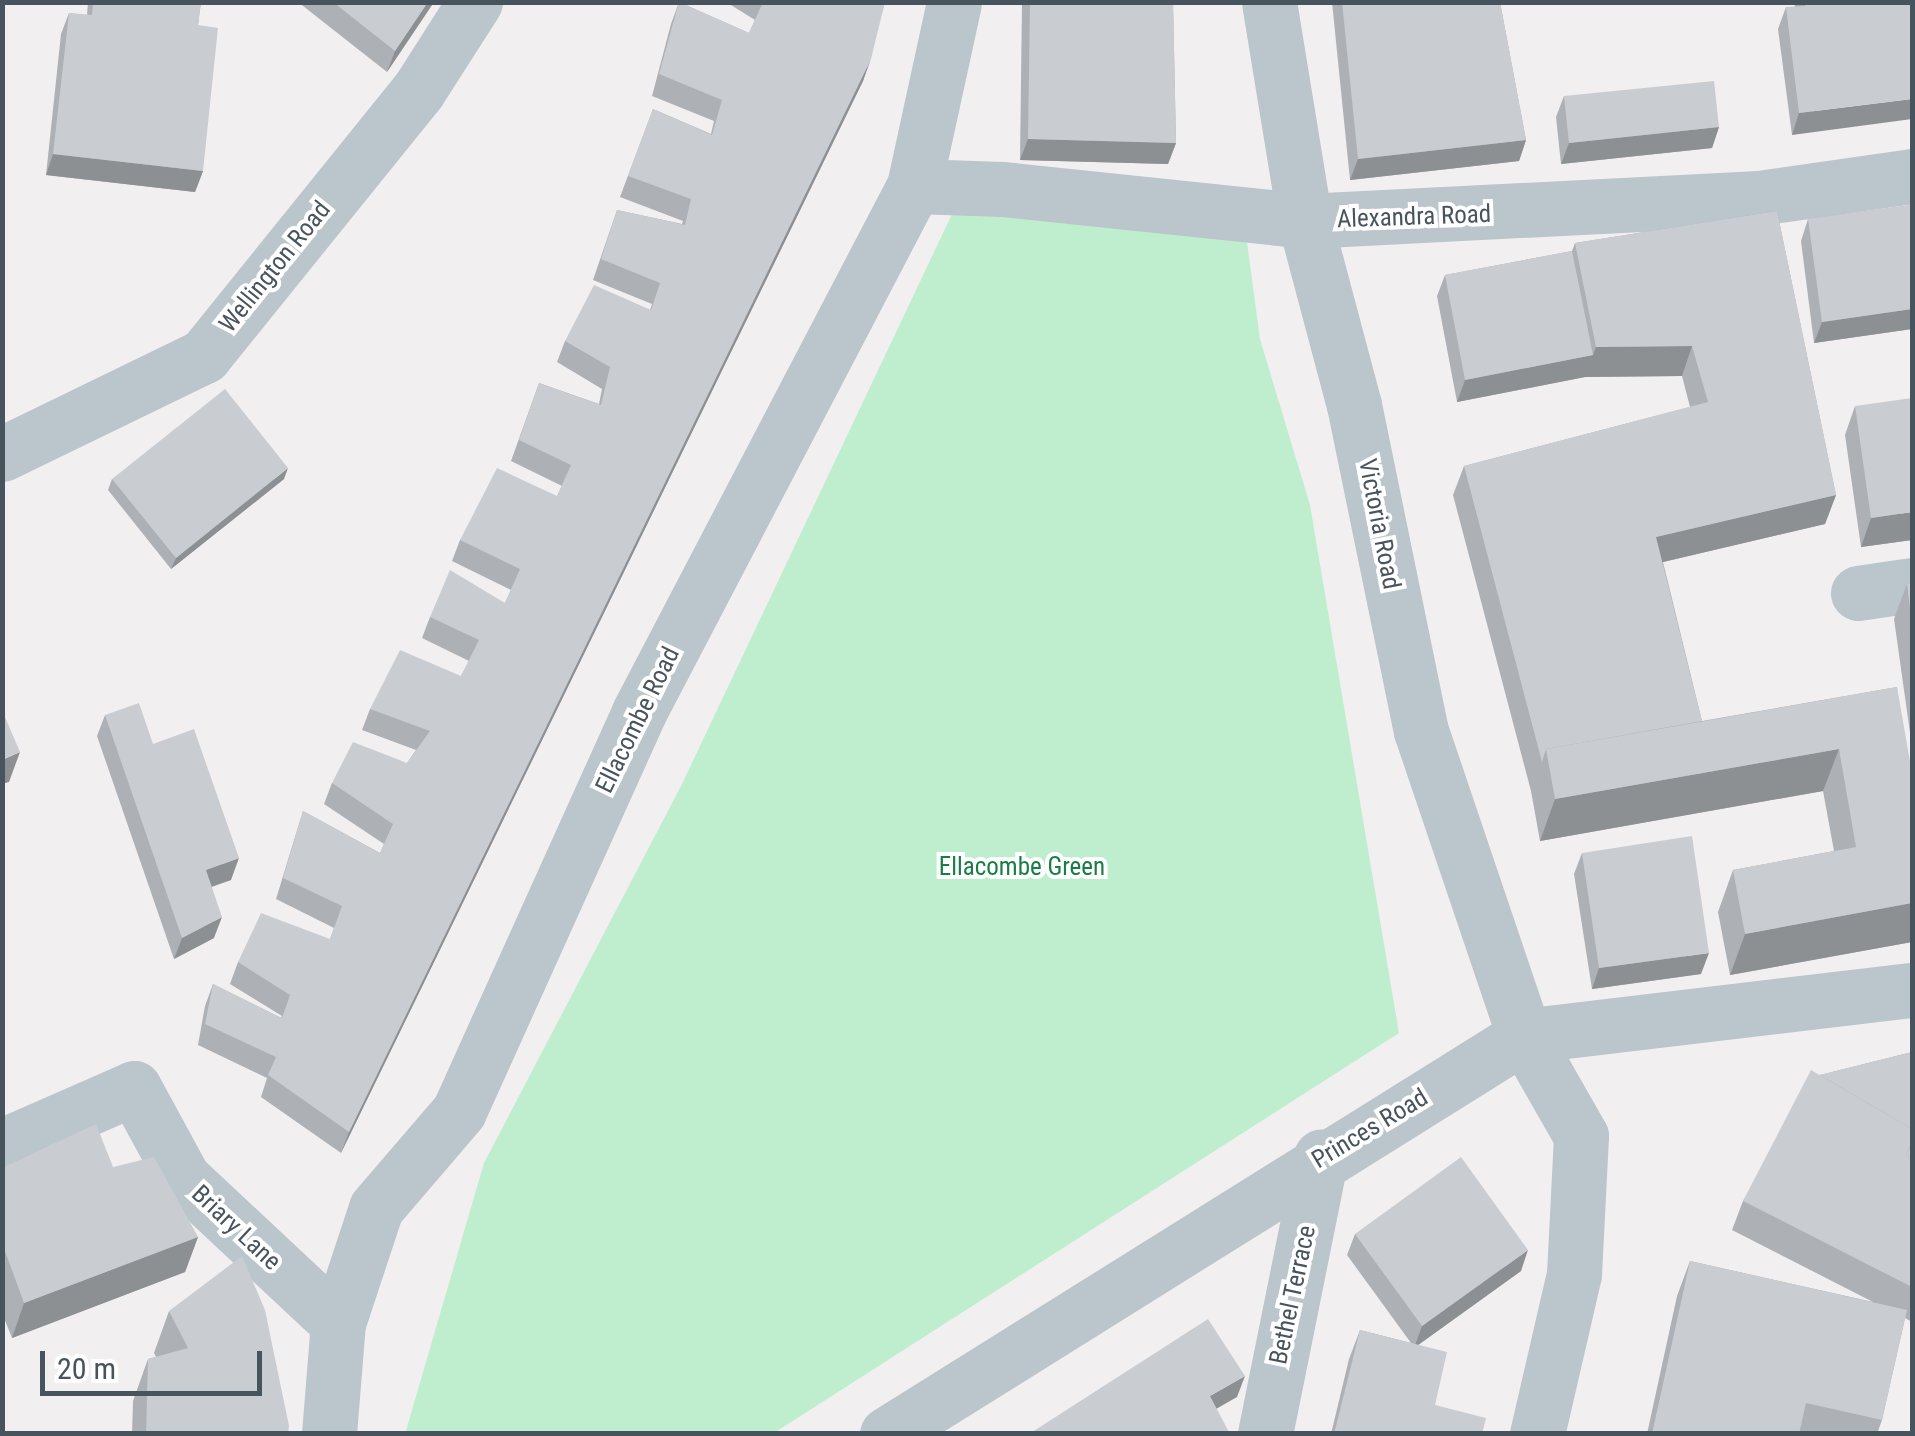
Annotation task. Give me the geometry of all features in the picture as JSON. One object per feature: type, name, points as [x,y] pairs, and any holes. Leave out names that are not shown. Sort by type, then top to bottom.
[{"type":"street","name":"Wellington Road","points":[[4,448],[204,356],[418,92],[475,2]]},
{"type":"street","name":"Ellacombe Road","points":[[329,1434],[338,1322],[376,1208],[459,1112],[638,712],[914,186],[954,2]]},
{"type":"street","name":"Victoria Road","points":[[1268,2],[1305,220],[1354,405],[1420,732],[1524,1036],[1580,1136],[1574,1274],[1537,1434]]},
{"type":"street","name":"Alexandra Road","points":[[914,186],[1002,189],[1305,220],[1758,198],[1912,176]]},
{"type":"street","points":[[1858,593],[1912,585]]},
{"type":"street","name":"Princes Road","points":[[886,1434],[1322,1157],[1524,1036],[1912,990]]},
{"type":"street","name":"Briary Lane","points":[[2,1146],[134,1088],[182,1178],[338,1322]]},
{"type":"street","name":"Bethel Terrace","points":[[1265,1434],[1322,1157]]},
{"type":"green space","name":"Ellacombe Green","points":[[953,212],[1245,227],[1260,339],[1310,505],[1399,1033],[774,1433],[405,1434],[484,1163],[681,786]]},
{"type":"building","points":[[93,2],[201,2],[198,25],[218,28],[203,171],[53,154],[69,13],[92,15]]},
{"type":"building","points":[[333,2],[428,2],[395,51]]},
{"type":"building","points":[[679,2],[749,33],[763,2],[885,2],[871,59],[349,1132],[268,1075],[276,1057],[205,1024],[213,984],[282,1018],[290,995],[238,962],[261,913],[330,939],[342,906],[283,878],[303,811],[380,853],[393,824],[332,783],[353,742],[407,763],[430,731],[370,709],[400,650],[461,676],[479,640],[430,617],[450,570],[505,603],[520,569],[460,540],[497,468],[557,496],[571,465],[519,440],[539,383],[601,405],[610,367],[565,341],[594,285],[651,310],[660,283],[601,259],[617,210],[685,225],[691,199],[628,176],[653,109],[712,135],[722,100],[659,74]]},
{"type":"building","points":[[1030,2],[1173,2],[1176,143],[1028,139]]},
{"type":"building","points":[[1342,2],[1500,2],[1526,140],[1358,159]]},
{"type":"building","points":[[1805,2],[1912,2],[1912,99],[1799,113],[1786,7],[1805,6]]},
{"type":"building","points":[[1714,81],[1719,127],[1569,143],[1564,96]]},
{"type":"building","points":[[1912,205],[1912,309],[1822,322],[1808,219]]},
{"type":"building","points":[[1777,211],[1836,495],[1656,537],[1702,721],[1546,749],[1542,762],[1464,466],[1708,402],[1692,346],[1596,347],[1575,243]]},
{"type":"building","points":[[1572,251],[1593,355],[1465,380],[1445,275]]},
{"type":"building","points":[[225,389],[288,468],[176,558],[112,479]]},
{"type":"building","points":[[1912,398],[1912,512],[1871,518],[1855,406]]},
{"type":"building","points":[[1912,583],[1912,624],[1907,584]]},
{"type":"building","points":[[1897,687],[1912,773],[1912,903],[1745,934],[1733,870],[1856,847],[1839,749],[1555,799],[1546,749]]},
{"type":"building","points":[[139,703],[153,744],[194,729],[239,858],[206,870],[222,917],[182,938],[105,715]]},
{"type":"building","points":[[2,710],[20,752],[2,760]]},
{"type":"building","points":[[1692,836],[1709,953],[1599,968],[1582,853]]},
{"type":"building","points":[[1912,1052],[1912,1129],[1820,1075]]},
{"type":"building","points":[[1811,1070],[1912,1129],[1906,1155],[1912,1159],[1912,1287],[1743,1201]]},
{"type":"building","points":[[96,1124],[113,1167],[154,1157],[198,1237],[24,1303],[2,1243],[2,1168]]},
{"type":"building","points":[[1461,1157],[1528,1250],[1422,1326],[1355,1234]]},
{"type":"building","points":[[242,1256],[265,1310],[288,1434],[146,1434],[148,1359],[188,1348],[169,1311]]},
{"type":"building","points":[[1690,1261],[1907,1310],[1882,1420],[1806,1403],[1799,1434],[1652,1434]]},
{"type":"building","points":[[1208,1319],[1245,1376],[1210,1396],[1230,1434],[1029,1434]]},
{"type":"building","points":[[1360,1330],[1447,1352],[1435,1405],[1486,1418],[1482,1434],[1334,1434]]}]
